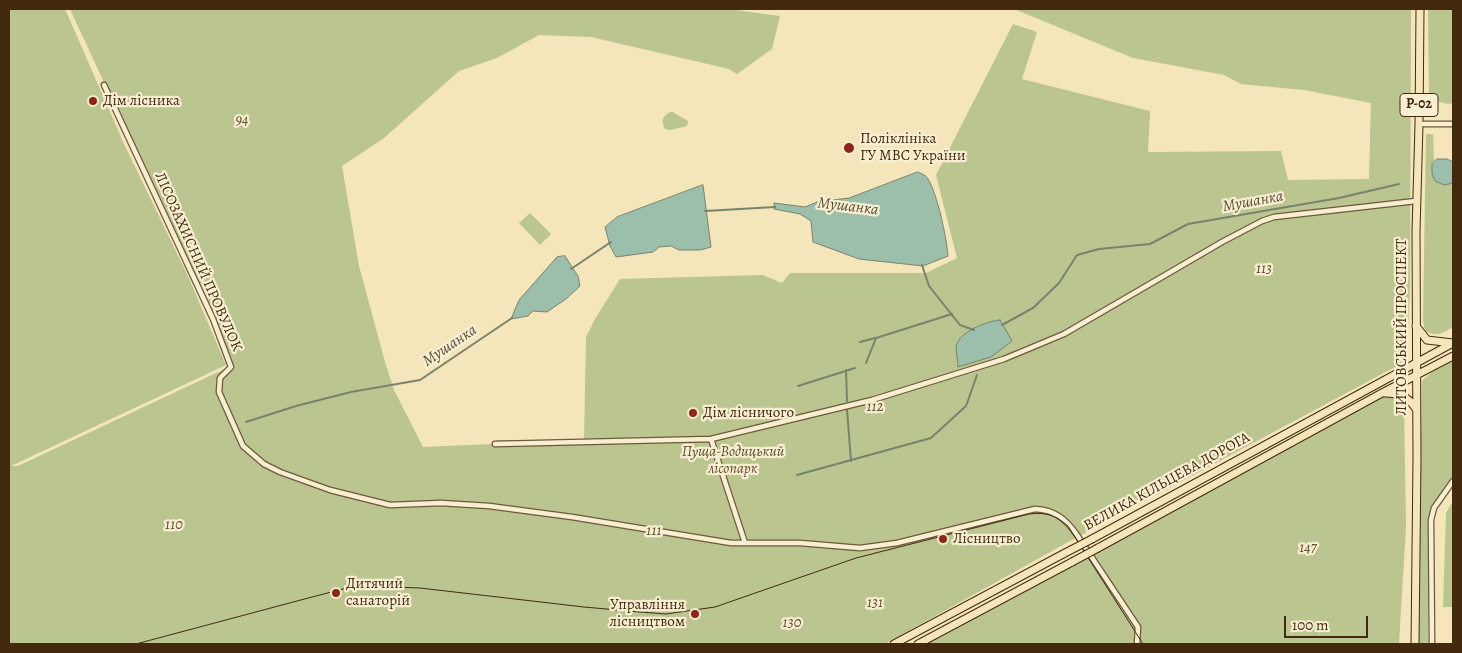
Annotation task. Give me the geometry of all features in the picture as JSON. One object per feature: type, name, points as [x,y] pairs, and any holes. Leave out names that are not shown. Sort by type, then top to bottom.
[{"type":"main road","name":"ЛИТОВСЬКИЙ ПРОСПЕКТ","points":[[1415,644],[1416,201],[1420,9]]},
{"type":"main road","points":[[1416,326],[1427,340],[1453,343]]},
{"type":"main road","name":"ВЕЛИКА КІЛЬЦЕВА ДОРОГА","points":[[894,644],[1092,540],[1453,343]]},
{"type":"main road","name":"ВЕЛИКА КІЛЬЦЕВА ДОРОГА","points":[[918,644],[1453,356]]},
{"type":"main road","points":[[1382,393],[1394,393],[1405,396],[1417,410]]},
{"type":"street","name":"ЛІСОЗАХИСНИЙ ПРОВУЛОК","points":[[104,84],[212,318],[231,366],[220,378],[218,392],[243,446],[264,464],[315,485],[390,504],[441,503],[489,506],[572,516],[731,543],[800,543],[860,548],[870,547],[897,543],[1035,509],[1043,510],[1059,515],[1069,523],[1138,627],[1138,644]]},
{"type":"street","points":[[1419,124],[1453,124]]},
{"type":"street","points":[[495,444],[711,439],[872,400],[1004,360],[1064,334],[1222,242],[1262,221],[1274,217],[1416,201]]},
{"type":"street","points":[[711,439],[745,543]]},
{"type":"street","points":[[1432,644],[1431,520],[1434,508],[1453,481]]},
{"type":"green space","points":[[9,9],[65,9],[125,146],[187,274],[226,365],[11,466],[18,466],[231,366],[213,318],[70,9],[728,9],[780,16],[772,49],[737,74],[729,69],[591,37],[539,35],[497,58],[459,71],[384,138],[342,166],[359,266],[385,362],[394,390],[423,447],[492,444],[497,440],[512,440],[516,444],[584,442],[586,337],[620,279],[763,275],[782,283],[790,273],[926,273],[957,258],[936,175],[1013,24],[1037,32],[1022,79],[1150,111],[1148,152],[1281,151],[1288,180],[1369,179],[1371,103],[1304,90],[1241,84],[1224,75],[1133,58],[1014,9],[1411,9],[1410,289],[1407,356],[1405,360],[1395,367],[1061,546],[885,644],[9,644]]},
{"type":"green space","points":[[1428,9],[1453,9],[1453,103],[1448,104],[1429,99]]},
{"type":"green space","points":[[670,112],[688,121],[687,126],[671,130],[665,129],[663,119]]},
{"type":"green space","points":[[1426,134],[1433,134],[1434,161],[1432,164],[1444,185],[1453,183],[1453,327],[1436,334],[1425,331],[1423,321]]},
{"type":"green space","points":[[530,213],[551,234],[540,245],[519,223]]},
{"type":"green space","points":[[1453,361],[1453,477],[1432,507],[1429,519],[1428,644],[1418,644],[1422,381],[1432,372]]},
{"type":"green space","name":"147","points":[[1382,393],[1403,400],[1404,406],[1406,527],[1399,644],[918,644]]},
{"type":"green space","points":[[1453,501],[1453,607],[1443,607],[1446,513]]},
{"type":"water","points":[[1437,159],[1447,159],[1453,162],[1453,183],[1444,185],[1435,181],[1432,174],[1432,164]]},
{"type":"water","points":[[918,172],[927,178],[935,195],[944,228],[948,256],[923,266],[859,259],[813,242],[811,221],[800,214],[774,209],[774,203],[805,207],[817,202],[849,198]]},
{"type":"water","points":[[703,185],[711,247],[700,250],[679,250],[671,246],[659,247],[653,252],[616,257],[610,246],[605,227],[617,217]]},
{"type":"water","points":[[565,256],[578,276],[580,286],[566,299],[547,312],[533,311],[528,316],[511,319],[519,300],[557,257]]},
{"type":"water","points":[[1000,320],[1012,341],[991,357],[958,367],[956,347],[962,337],[974,328]]},
{"type":"waterway","name":"Мушанка","points":[[1002,325],[1033,308],[1059,283],[1077,255],[1099,249],[1150,244],[1188,224],[1339,198],[1399,184]]},
{"type":"waterway","name":"Мушанка","points":[[705,211],[775,207]]},
{"type":"waterway","name":"Мушанка","points":[[571,269],[611,242]]},
{"type":"waterway","name":"Мушанка","points":[[922,265],[929,286],[960,325],[974,330]]},
{"type":"waterway","points":[[866,363],[876,338],[952,314]]},
{"type":"waterway","name":"Мушанка","points":[[246,422],[296,406],[351,392],[420,380],[512,318]]},
{"type":"waterway","points":[[860,342],[875,338]]},
{"type":"waterway","points":[[798,386],[855,368]]},
{"type":"waterway","points":[[846,370],[847,401]]},
{"type":"waterway","points":[[797,475],[931,438],[966,406],[977,375]]},
{"type":"waterway","points":[[847,410],[851,461]]},
{"type":"tram line","points":[[136,644],[347,588],[365,586],[420,588],[584,607],[666,614],[715,607],[856,558],[1029,514],[1041,513],[1055,517],[1068,526],[1143,644]]},
{"type":"place","name":"Дім лісника","points":[[93,101]]},
{"type":"place","name":"Поліклініка ГУ МВС України","points":[[849,148]]},
{"type":"place","name":"Дім лісничого","points":[[693,413]]},
{"type":"place","name":"Лісництво","points":[[943,539]]},
{"type":"place","name":"Дитячий санаторій","points":[[336,593]]},
{"type":"place","name":"Управління лісництвом","points":[[695,614]]},
{"type":"park label","name":"94","points":[[242,120]]},
{"type":"park label","name":"113","points":[[1264,269]]},
{"type":"park label","name":"112","points":[[875,407]]},
{"type":"park label","name":"Пуща-Водицький лісопарк","points":[[733,460]]},
{"type":"park label","name":"110","points":[[174,525]]},
{"type":"park label","name":"111","points":[[654,531]]},
{"type":"park label","name":"131","points":[[875,603]]},
{"type":"park label","name":"130","points":[[792,623]]}]
